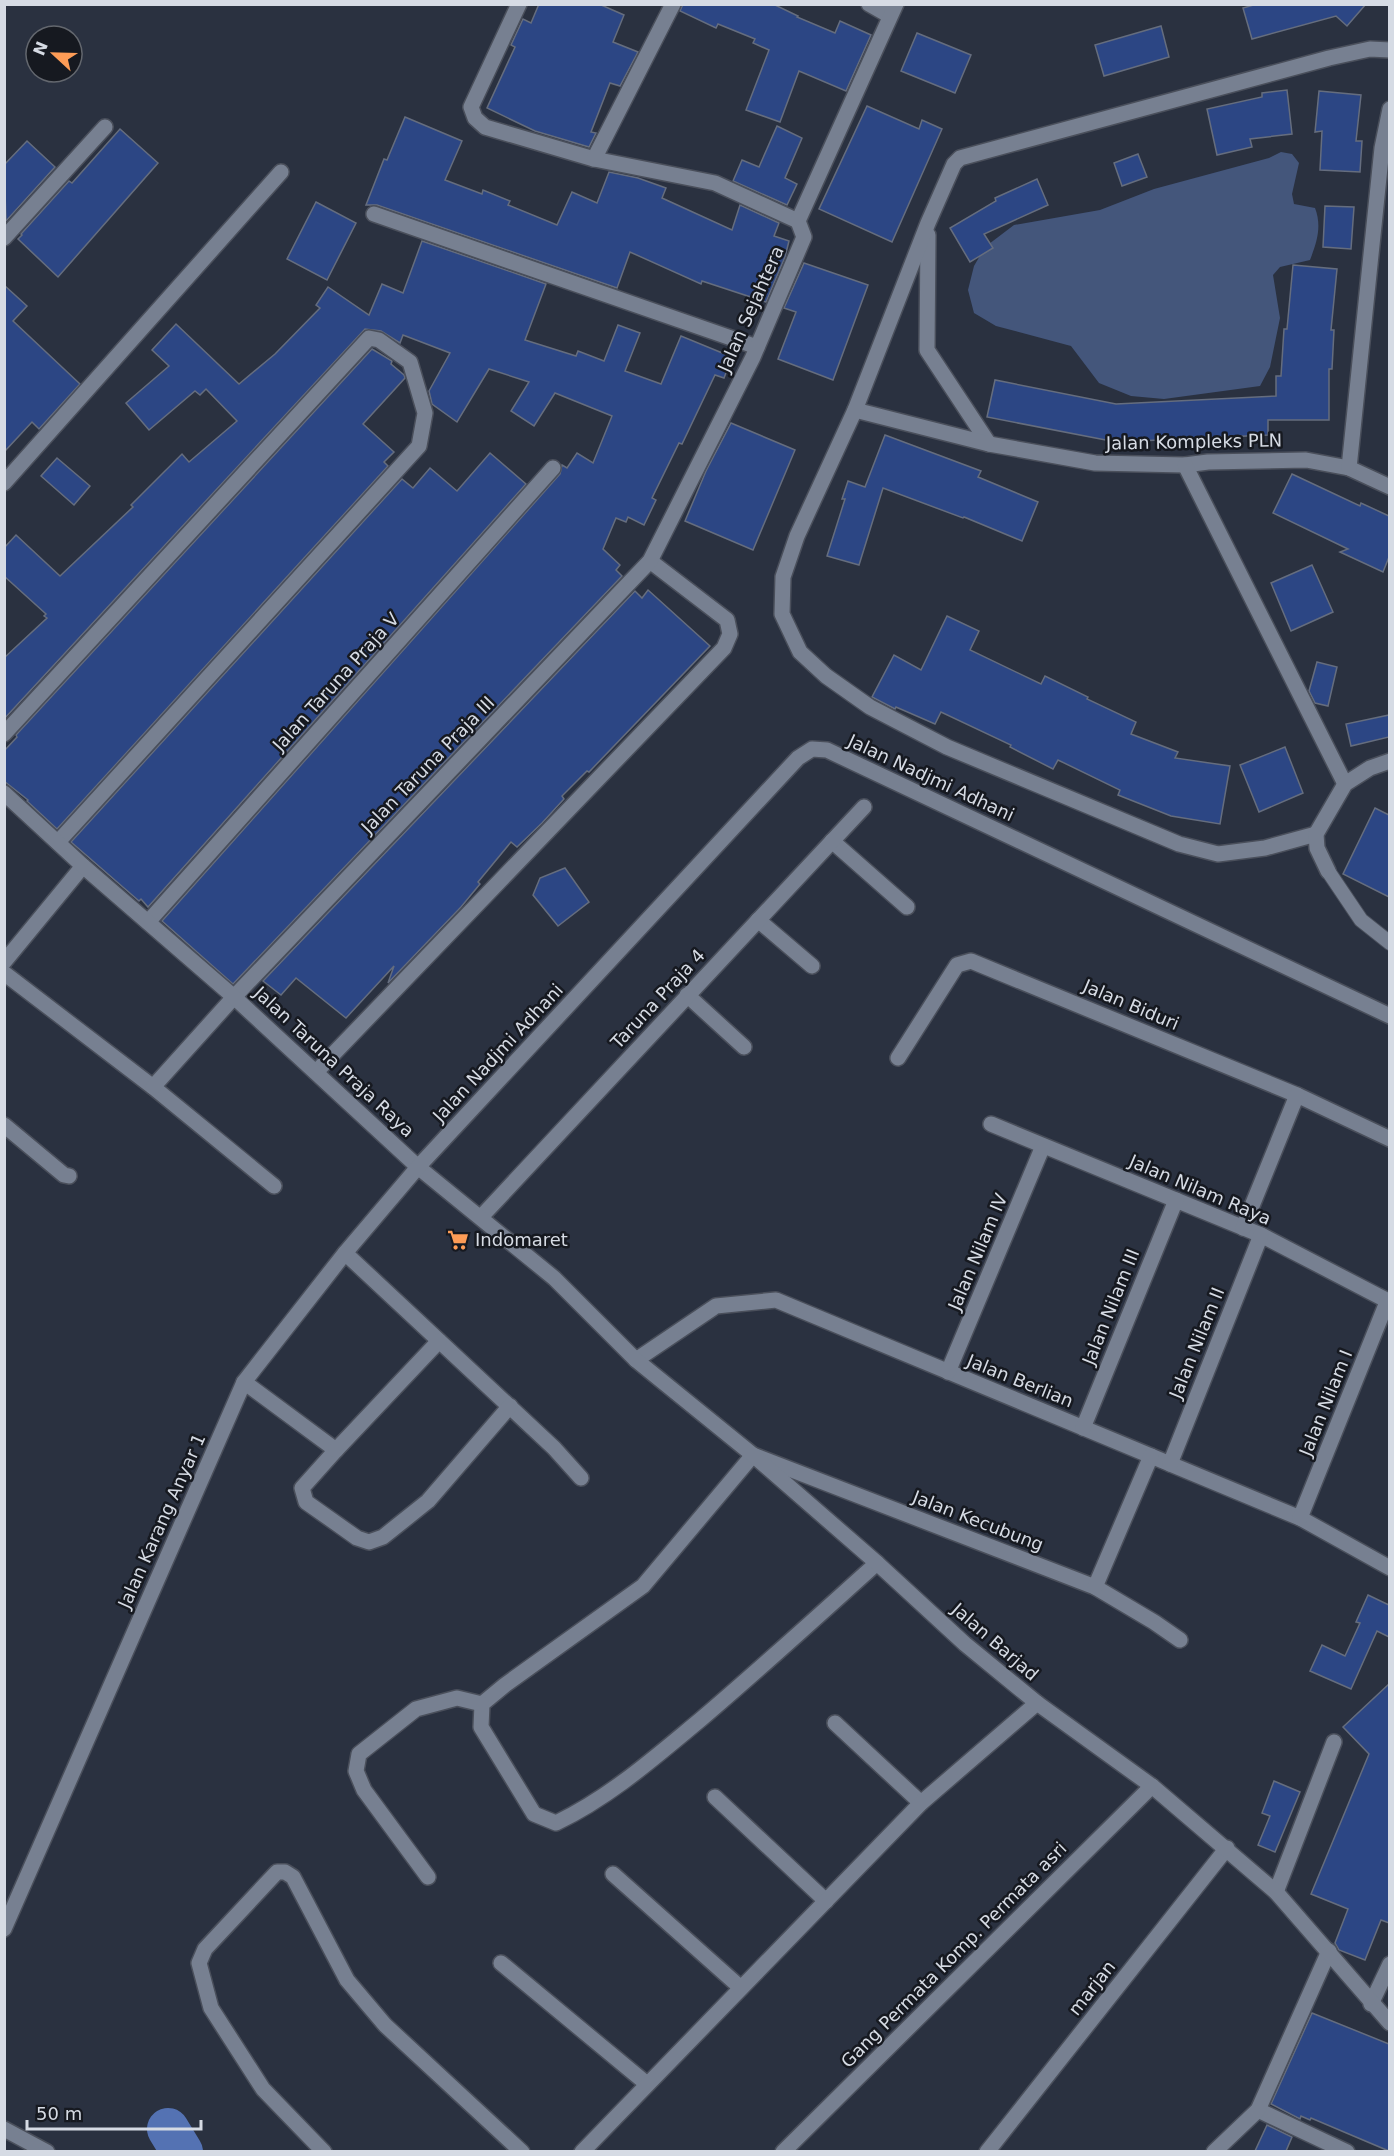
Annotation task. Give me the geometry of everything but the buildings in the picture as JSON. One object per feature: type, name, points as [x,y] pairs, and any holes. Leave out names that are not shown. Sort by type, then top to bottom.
[{"type":"street","points":[[519,4],[471,107],[475,118],[485,127],[594,159],[715,183],[798,221]]},
{"type":"street","points":[[869,4],[893,10]]},
{"type":"street","points":[[594,159],[673,5]]},
{"type":"street","name":"Jalan Sejahtera","points":[[650,561],[757,347],[804,237],[798,221],[893,10]]},
{"type":"street","points":[[1316,834],[1265,848],[1218,854],[1179,844],[947,747],[870,707],[826,676],[800,652],[782,614],[783,577],[797,536],[855,410],[928,224],[954,164],[964,155],[1329,58],[1370,49],[1389,50]]},
{"type":"street","points":[[1349,468],[1382,148],[1389,109]]},
{"type":"street","points":[[4,238],[105,127]]},
{"type":"street","points":[[4,483],[281,172]]},
{"type":"street","points":[[374,214],[757,347]]},
{"type":"street","points":[[928,224],[927,350],[989,444]]},
{"type":"street","points":[[4,734],[369,338],[379,340],[410,362],[425,413],[419,446],[58,842]]},
{"type":"street","name":"Jalan Kompleks PLN","points":[[855,410],[989,444],[1095,463],[1185,465],[1209,462],[1306,460],[1349,468],[1389,487]]},
{"type":"street","points":[[1185,465],[1345,784]]},
{"type":"street","name":"Jalan Taruna Praja V","points":[[148,922],[553,468]]},
{"type":"street","points":[[316,1072],[724,648],[730,634],[727,620],[650,561]]},
{"type":"street","name":"Jalan Taruna Praja III","points":[[153,1087],[234,997],[650,561]]},
{"type":"street","name":"Jalan Nadjmi Adhani","points":[[418,1167],[798,758],[812,749],[827,750],[1389,1016]]},
{"type":"street","points":[[1329,871],[1317,848],[1316,834],[1345,784],[1370,768],[1389,761]]},
{"type":"street","name":"Jalan Taruna Praja Raya","points":[[4,793],[83,866],[234,997],[418,1167],[554,1278],[636,1360]]},
{"type":"street","name":"Taruna Praja 4","points":[[481,1217],[864,807]]},
{"type":"street","points":[[832,841],[907,907]]},
{"type":"street","points":[[4,962],[83,866]]},
{"type":"street","points":[[758,920],[812,966]]},
{"type":"street","name":"Jalan Biduri","points":[[898,1058],[957,965],[971,961],[1296,1095],[1389,1139]]},
{"type":"street","points":[[4,973],[153,1087],[274,1186]]},
{"type":"street","points":[[687,995],[744,1047]]},
{"type":"street","points":[[1243,1228],[1296,1095]]},
{"type":"street","name":"Jalan Nilam Raya","points":[[991,1124],[1262,1235],[1388,1302]]},
{"type":"street","points":[[4,1125],[64,1175],[69,1176]]},
{"type":"street","name":"Jalan Nilam IV","points":[[948,1372],[1043,1146]]},
{"type":"street","name":"Jalan Karang Anyar 1","points":[[4,1929],[244,1382],[345,1253],[418,1167]]},
{"type":"street","name":"Jalan Nilam III","points":[[1083,1428],[1176,1200]]},
{"type":"street","name":"Jalan Nilam II","points":[[1170,1464],[1262,1235]]},
{"type":"street","points":[[345,1253],[510,1406],[554,1448],[581,1478]]},
{"type":"street","name":"Jalan Berlian","points":[[636,1360],[716,1306],[776,1300],[1300,1518],[1389,1568]]},
{"type":"street","name":"Jalan Nilam I","points":[[1300,1518],[1388,1302]]},
{"type":"street","points":[[439,1341],[302,1488],[306,1502],[357,1538],[369,1542],[383,1537],[428,1501],[510,1406]]},
{"type":"street","name":"Jalan Barjad","points":[[636,1360],[753,1455],[877,1563],[965,1644],[1037,1703],[1152,1786],[1227,1848],[1276,1892],[1389,2023]]},
{"type":"street","points":[[244,1382],[336,1450]]},
{"type":"street","points":[[753,1455],[643,1586],[504,1685],[482,1704],[481,1727],[534,1814],[556,1823],[587,1808],[634,1776],[743,1683],[877,1563]]},
{"type":"street","name":"Jalan Kecubung","points":[[753,1455],[1095,1587],[1180,1640]]},
{"type":"street","points":[[1095,1587],[1151,1456]]},
{"type":"street","points":[[428,1876],[364,1790],[356,1771],[359,1754],[416,1709],[457,1698],[482,1704]]},
{"type":"street","points":[[582,2151],[921,1803],[1037,1703]]},
{"type":"street","points":[[835,1723],[921,1803]]},
{"type":"street","points":[[1276,1892],[1334,1742]]},
{"type":"street","name":"Gang Permata Komp. Permata asri","points":[[783,2151],[1152,1786]]},
{"type":"street","points":[[715,1797],[826,1901]]},
{"type":"street","name":"marjan","points":[[987,2151],[1227,1848]]},
{"type":"street","points":[[324,2151],[263,2089],[211,2008],[199,1963],[205,1948],[278,1872],[285,1872],[293,1877],[347,1980],[385,2025],[522,2151]]},
{"type":"street","points":[[613,1874],[741,1988]]},
{"type":"street","points":[[1214,2151],[1258,2110],[1329,1951]]},
{"type":"street","points":[[501,1963],[647,2084]]},
{"type":"street","points":[[1371,2004],[1389,1964]]},
{"type":"street","points":[[1258,2110],[1322,2146],[1347,2151]]},
{"type":"street","points":[[4,2128],[47,2151]]},
{"type":"lane","points":[[1329,871],[1361,920],[1389,942]]},
{"type":"shaded area","points":[[1281,152],[1292,154],[1299,163],[1292,194],[1294,204],[1315,208],[1317,240],[1310,260],[1280,267],[1273,275],[1280,318],[1270,367],[1260,386],[1164,399],[1131,396],[1099,383],[1071,346],[996,326],[974,313],[968,290],[974,266],[985,247],[1014,225],[1100,210],[1154,189],[1269,158]]},
{"type":"waterway","points":[[168,2129],[182,2152]]},
{"type":"place","name":"Indomaret","points":[[458,1240]]}]
